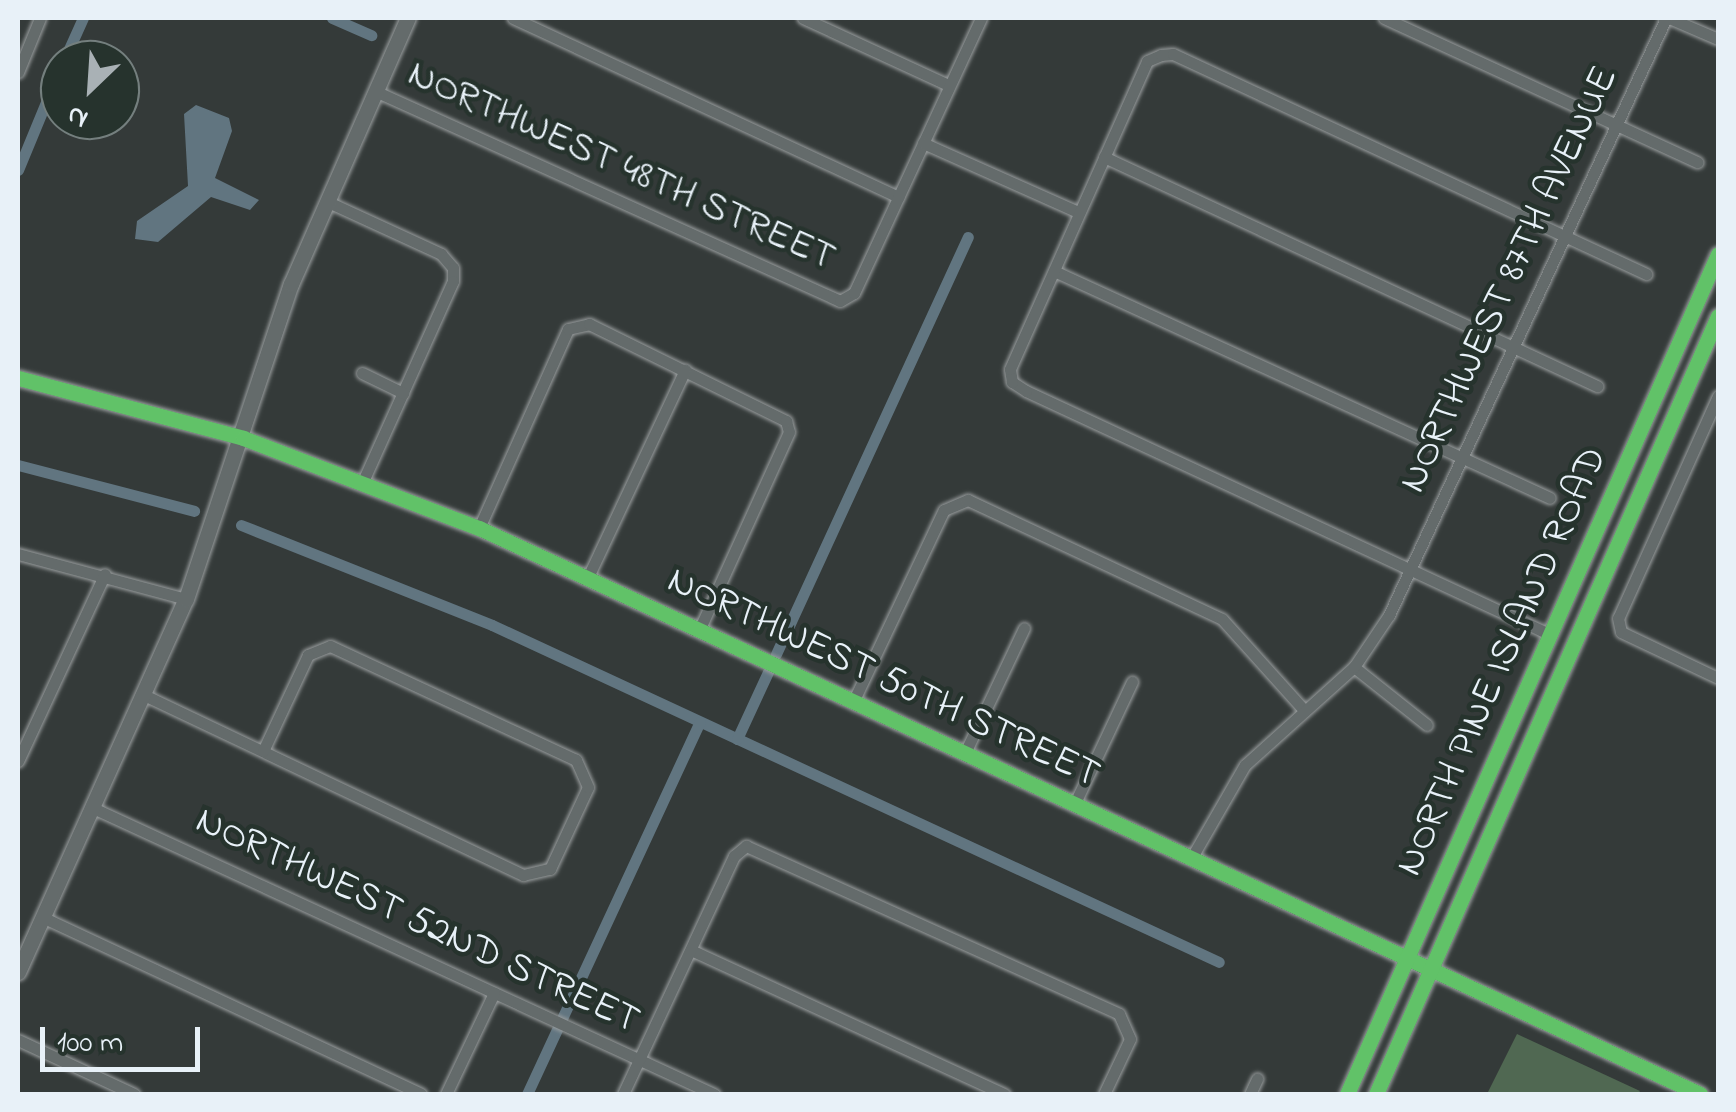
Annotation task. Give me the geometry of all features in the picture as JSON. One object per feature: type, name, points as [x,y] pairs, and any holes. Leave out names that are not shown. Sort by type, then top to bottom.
[{"type":"street","points":[[18,72],[40,18]]},
{"type":"street","points":[[18,972],[186,599],[243,438],[291,284],[408,18]]},
{"type":"street","points":[[514,18],[898,197],[981,18]]},
{"type":"street","points":[[803,18],[948,85]]},
{"type":"street","points":[[1384,18],[1697,162]]},
{"type":"street","points":[[1668,18],[1718,39]]},
{"type":"street","name":"NORTHWEST 87TH AVENUE","points":[[1192,857],[1245,765],[1354,667],[1412,569],[1668,18]]},
{"type":"street","points":[[1551,634],[1012,382],[1010,369],[1147,61],[1161,55],[1173,54],[1646,274]]},
{"type":"street","name":"NORTHWEST 48TH STREET","points":[[375,91],[840,301],[854,293],[898,197]]},
{"type":"street","points":[[923,143],[1078,212]]},
{"type":"street","points":[[1104,157],[1597,386]]},
{"type":"street","points":[[326,200],[441,254],[453,268],[453,281],[362,481]]},
{"type":"street","name":"NORTH PINE ISLAND ROAD","points":[[1347,1094],[1718,254]]},
{"type":"street","points":[[1054,271],[1550,498]]},
{"type":"street","name":"NORTH PINE ISLAND ROAD","points":[[1376,1094],[1718,316]]},
{"type":"street","points":[[479,528],[568,330],[580,324],[685,370],[786,421],[789,432],[699,630]]},
{"type":"street","points":[[588,578],[685,370]]},
{"type":"street","points":[[362,373],[403,393]]},
{"type":"street","name":"NORTHWEST 50TH STREET","points":[[18,378],[243,438],[479,528],[1700,1094]]},
{"type":"street","points":[[1718,396],[1667,498],[1618,618],[1621,632],[1718,678]]},
{"type":"street","points":[[854,700],[944,510],[956,500],[968,500],[1222,619],[1304,710]]},
{"type":"street","points":[[18,554],[105,574],[186,599]]},
{"type":"street","points":[[18,760],[105,574]]},
{"type":"street","points":[[965,752],[1024,628]]},
{"type":"street","points":[[144,695],[523,875],[550,869],[588,787],[587,772],[576,760],[330,646],[308,655],[263,751]]},
{"type":"street","points":[[1354,667],[1427,725]]},
{"type":"street","points":[[1530,681],[1530,720],[1538,728]]},
{"type":"street","points":[[1075,803],[1132,682]]},
{"type":"street","name":"NORTHWEST 52ND STREET","points":[[93,808],[714,1094]]},
{"type":"street","points":[[624,1094],[734,856],[746,846],[1101,1005],[1130,1025],[1130,1039],[1104,1094]]},
{"type":"street","points":[[42,918],[421,1094]]},
{"type":"street","points":[[691,950],[1004,1094]]},
{"type":"street","points":[[446,1094],[494,993]]},
{"type":"street","points":[[18,1040],[134,1094]]},
{"type":"street","points":[[1250,1094],[1257,1079]]},
{"type":"green space","points":[[1517,1034],[1640,1091],[1487,1094]]},
{"type":"water","points":[[196,105],[229,118],[232,131],[215,178],[259,200],[250,210],[211,197],[158,242],[135,239],[137,221],[188,186],[184,114]]},
{"type":"waterway","points":[[73,40],[83,18]]},
{"type":"waterway","points":[[332,18],[371,35]]},
{"type":"waterway","points":[[18,170],[40,117]]},
{"type":"waterway","points":[[776,654],[968,237]]},
{"type":"waterway","points":[[18,465],[194,511]]},
{"type":"waterway","points":[[241,525],[492,625],[1219,962]]},
{"type":"waterway","points":[[737,739],[768,672]]},
{"type":"waterway","points":[[527,1094],[700,722]]},
{"type":"cycle path","points":[[1347,1094],[1718,254]]},
{"type":"cycle path","points":[[1376,1094],[1718,316]]},
{"type":"cycle path","points":[[18,378],[243,438],[479,528],[1700,1094]]}]
